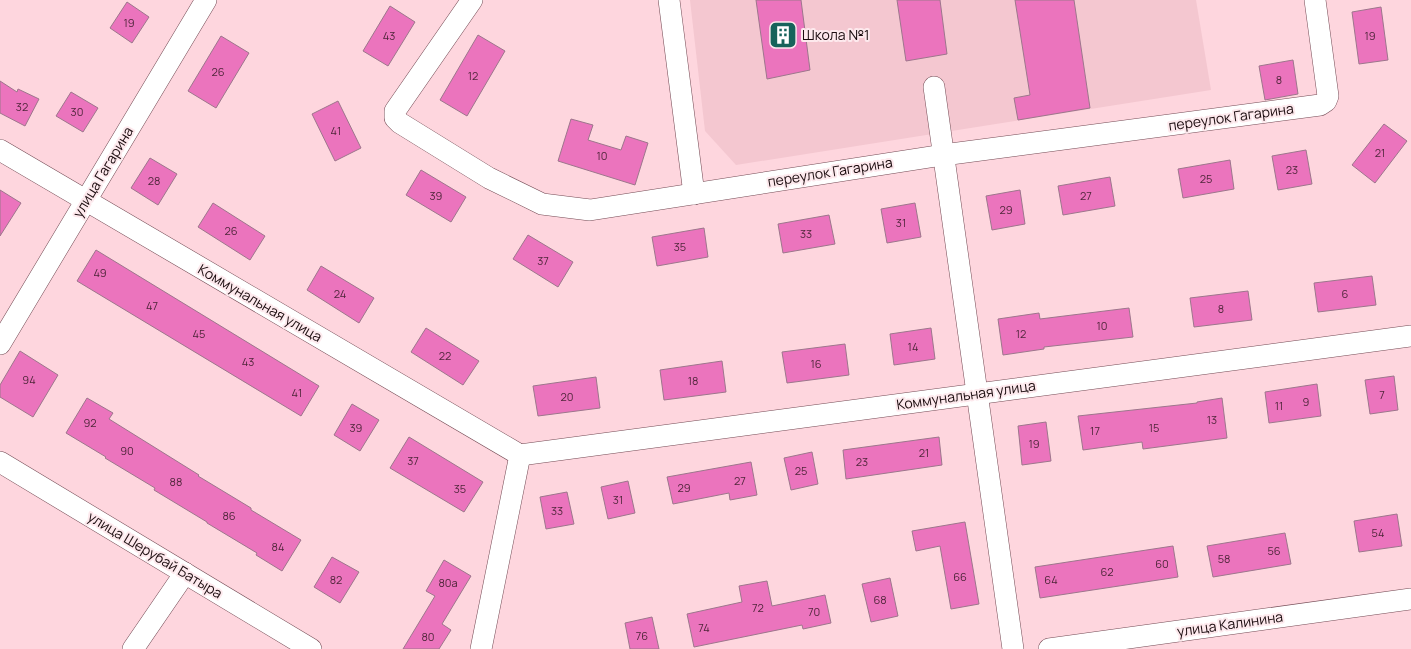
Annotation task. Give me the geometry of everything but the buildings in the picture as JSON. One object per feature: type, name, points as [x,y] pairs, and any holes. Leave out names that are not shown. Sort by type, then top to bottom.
[{"type":"street","name":"улица Гагарина","points":[[0,344],[206,0]]},
{"type":"street","name":"переулок Гагарина","points":[[472,0],[395,111],[395,118],[400,123],[489,178],[542,204],[590,210],[943,155],[1320,105],[1326,101],[1328,96],[1314,0]]},
{"type":"street","points":[[669,0],[694,194]]},
{"type":"street","points":[[934,87],[1013,649]]},
{"type":"street","name":"Коммунальная улица","points":[[0,150],[520,455],[1411,336]]},
{"type":"street","points":[[481,649],[520,455]]},
{"type":"street","name":"улица Шерубай Батыра","points":[[0,462],[311,649]]},
{"type":"street","points":[[133,649],[185,573]]},
{"type":"street","name":"улица Калинина","points":[[1049,649],[1411,599]]},
{"type":"shaded area","points":[[690,0],[1196,0],[1211,90],[736,165],[705,131]]},
{"type":"place","name":"Школа №1","points":[[783,35]]}]
